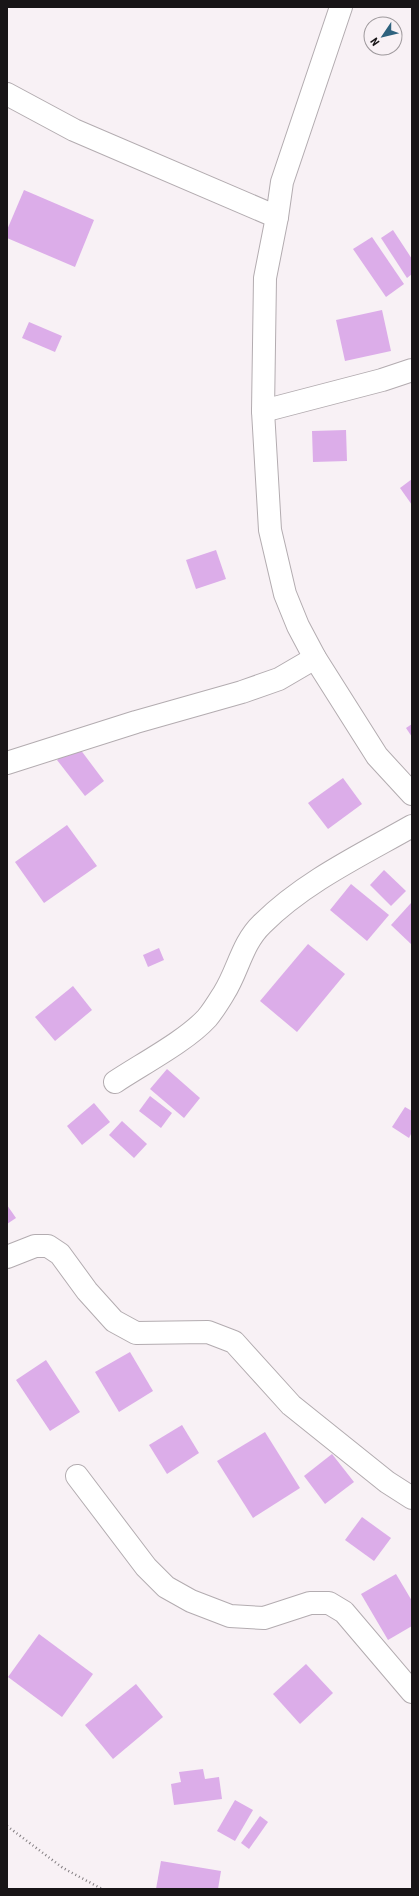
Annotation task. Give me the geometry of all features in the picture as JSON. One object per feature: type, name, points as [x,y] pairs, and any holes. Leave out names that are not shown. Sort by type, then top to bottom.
[{"type":"street","points":[[341,7],[282,182],[265,278],[263,411],[270,530],[285,594],[298,626],[315,658],[377,756],[412,794]]},
{"type":"street","points":[[7,94],[74,130],[277,217]]},
{"type":"street","points":[[263,411],[382,380],[412,370]]},
{"type":"street","points":[[7,763],[136,722],[242,692],[279,679],[315,658]]},
{"type":"street","points":[[115,1082],[180,1041],[207,1018],[225,992],[244,949],[261,924],[299,893],[356,857],[412,826]]},
{"type":"street","points":[[7,1257],[35,1246],[48,1246],[60,1254],[87,1291],[114,1321],[136,1333],[208,1332],[234,1342],[291,1405],[388,1482],[412,1498]]},
{"type":"street","points":[[77,1476],[146,1567],[166,1587],[191,1602],[230,1616],[264,1618],[310,1603],[329,1603],[344,1612],[412,1692]]},
{"type":"path","points":[[7,1826],[62,1868],[102,1889]]},
{"type":"building","points":[[24,190],[94,220],[75,267],[7,238],[7,230]]},
{"type":"building","points":[[393,230],[412,259],[412,274],[407,278],[381,238]]},
{"type":"building","points":[[372,237],[404,284],[386,297],[353,249]]},
{"type":"building","points":[[382,310],[391,351],[345,361],[336,320]]},
{"type":"building","points":[[29,322],[62,336],[55,352],[22,338]]},
{"type":"building","points":[[346,430],[347,461],[313,462],[312,431]]},
{"type":"building","points":[[412,479],[412,505],[400,488]]},
{"type":"building","points":[[216,550],[226,579],[196,589],[186,560]]},
{"type":"building","points":[[412,724],[412,737],[406,728]]},
{"type":"building","points":[[77,745],[104,781],[85,796],[57,760]]},
{"type":"building","points":[[343,778],[362,804],[328,829],[308,803]]},
{"type":"building","points":[[67,825],[97,866],[44,903],[15,862]]},
{"type":"building","points":[[384,870],[406,891],[391,906],[370,885]]},
{"type":"building","points":[[351,884],[389,915],[367,941],[330,910]]},
{"type":"building","points":[[411,903],[412,904],[412,945],[391,925]]},
{"type":"building","points":[[308,944],[345,974],[297,1032],[260,1001]]},
{"type":"building","points":[[159,948],[164,960],[148,967],[143,955]]},
{"type":"building","points":[[73,986],[92,1010],[55,1041],[35,1017]]},
{"type":"building","points":[[167,1069],[200,1098],[184,1118],[150,1089]]},
{"type":"building","points":[[150,1096],[172,1113],[161,1128],[139,1111]]},
{"type":"building","points":[[94,1103],[110,1122],[82,1145],[67,1126]]},
{"type":"building","points":[[405,1107],[412,1111],[412,1132],[409,1138],[392,1127]]},
{"type":"building","points":[[122,1121],[147,1144],[134,1158],[109,1135]]},
{"type":"building","points":[[7,1205],[16,1218],[7,1224]]},
{"type":"building","points":[[130,1352],[153,1391],[119,1412],[95,1372]]},
{"type":"building","points":[[46,1360],[80,1412],[50,1431],[16,1380]]},
{"type":"building","points":[[182,1425],[199,1453],[167,1474],[149,1445]]},
{"type":"building","points":[[265,1432],[300,1488],[253,1518],[217,1461]]},
{"type":"building","points":[[332,1454],[354,1482],[325,1504],[304,1476]]},
{"type":"building","points":[[362,1517],[391,1538],[374,1561],[345,1540]]},
{"type":"building","points":[[396,1574],[412,1601],[412,1626],[388,1640],[361,1594]]},
{"type":"building","points":[[39,1634],[93,1674],[62,1717],[8,1677]]},
{"type":"building","points":[[306,1664],[333,1693],[300,1724],[273,1694]]},
{"type":"building","points":[[136,1684],[163,1717],[113,1759],[85,1725]]},
{"type":"building","points":[[203,1769],[205,1779],[219,1777],[222,1799],[174,1805],[171,1784],[181,1782],[179,1772]]},
{"type":"building","points":[[235,1800],[253,1810],[235,1841],[217,1831]]},
{"type":"building","points":[[260,1816],[268,1822],[249,1849],[241,1843]]},
{"type":"building","points":[[161,1861],[221,1871],[218,1889],[156,1889]]}]
